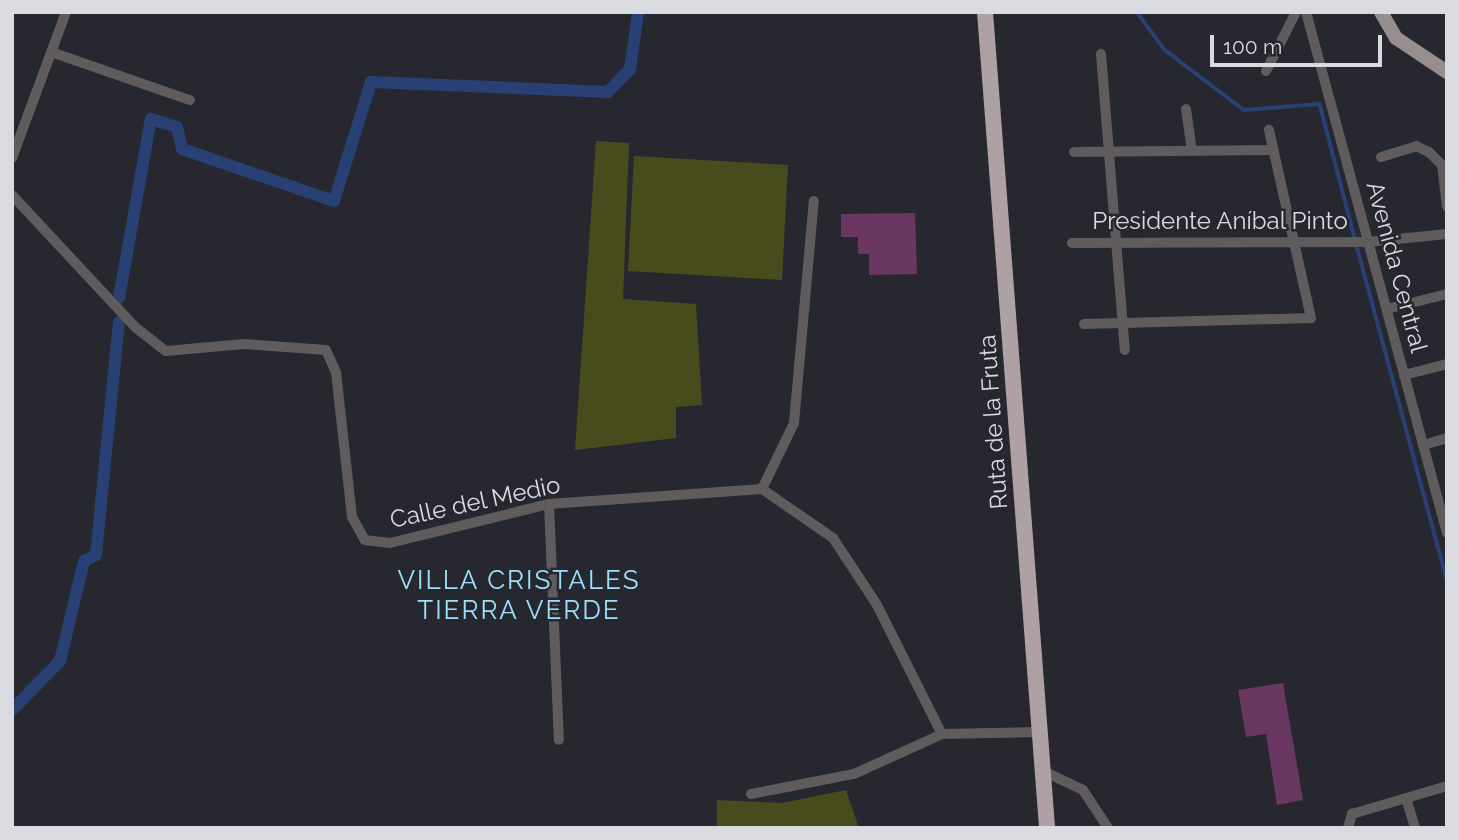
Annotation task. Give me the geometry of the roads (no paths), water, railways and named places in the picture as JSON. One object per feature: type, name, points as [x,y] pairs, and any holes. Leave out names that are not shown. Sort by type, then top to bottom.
[{"type":"highway","name":"Ruta de la Fruta","points":[[985,12],[1047,828]]},
{"type":"main road","points":[[1381,12],[1396,38],[1447,72]]},
{"type":"street","points":[[12,158],[66,12]]},
{"type":"street","points":[[1266,71],[1296,12]]},
{"type":"street","name":"Avenida Central","points":[[1306,12],[1360,242],[1387,309],[1447,533]]},
{"type":"street","points":[[51,51],[190,100]]},
{"type":"street","points":[[1101,54],[1125,318],[1125,350]]},
{"type":"street","points":[[1186,109],[1192,151]]},
{"type":"street","points":[[1084,324],[1125,318],[1311,318],[1269,130]]},
{"type":"street","points":[[1381,158],[1416,146],[1429,152],[1442,165],[1446,200]]},
{"type":"street","points":[[1074,152],[1272,150]]},
{"type":"street","name":"Calle del Medio","points":[[12,195],[135,327],[166,351],[244,344],[326,350],[336,372],[352,517],[365,540],[390,543],[549,505],[762,489]]},
{"type":"street","points":[[814,201],[793,423],[762,489],[833,538],[877,605],[942,734]]},
{"type":"street","name":"Presidente Aníbal Pinto","points":[[1072,243],[1118,240],[1292,239],[1360,242],[1447,234]]},
{"type":"street","points":[[1387,309],[1447,294]]},
{"type":"street","points":[[1404,375],[1447,364]]},
{"type":"street","points":[[1423,445],[1447,438]]},
{"type":"street","points":[[549,505],[559,740]]},
{"type":"street","points":[[751,794],[854,774],[942,734],[1039,732]]},
{"type":"street","points":[[1043,771],[1083,790],[1108,828]]},
{"type":"street","points":[[1348,828],[1352,814],[1447,786]]},
{"type":"street","points":[[1406,798],[1415,828]]},
{"type":"waterway","points":[[119,298],[151,119],[177,127],[182,149],[334,201],[371,82],[608,92],[630,69],[638,12]]},
{"type":"waterway","points":[[1137,12],[1165,50],[1244,110],[1320,104],[1355,238]]},
{"type":"waterway","points":[[1357,246],[1447,580]]},
{"type":"waterway","points":[[12,710],[60,661],[84,561],[96,555],[119,322]]},
{"type":"district","name":"VILLA CRISTALES TIERRA VERDE","points":[[519,596]]}]
